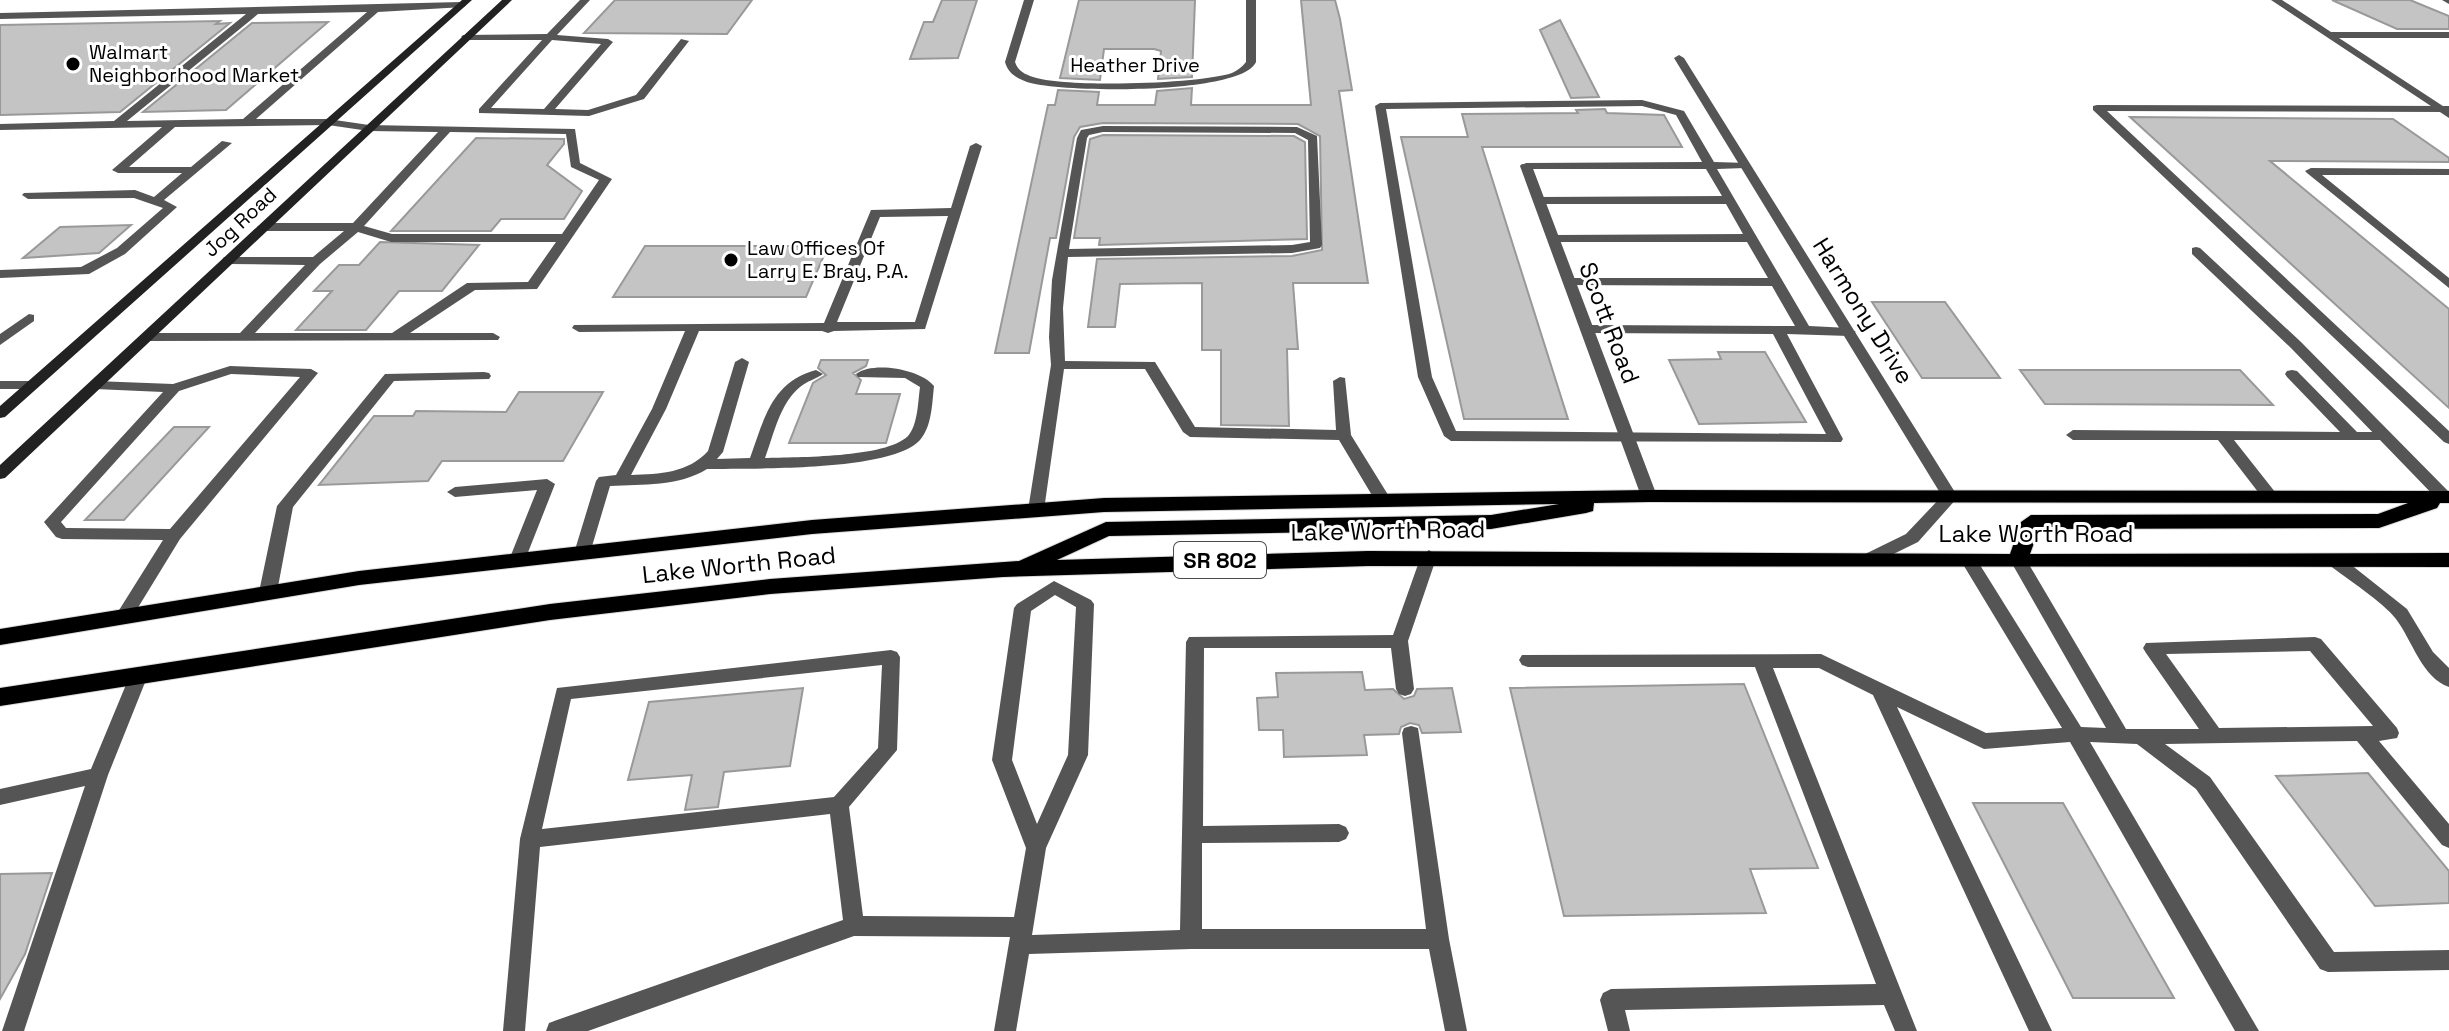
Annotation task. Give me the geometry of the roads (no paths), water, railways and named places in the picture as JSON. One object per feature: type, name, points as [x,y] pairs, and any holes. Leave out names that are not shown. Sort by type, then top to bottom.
[{"type":"main road","name":"Jog Road","points":[[0,474],[507,0]]},
{"type":"main road","name":"Jog Road","points":[[0,414],[464,3]]},
{"type":"main road","name":"Lake Worth Road","points":[[0,637],[268,592],[517,560],[812,527],[1104,505],[1382,498],[1649,496],[2447,497]]},
{"type":"main road","points":[[1017,569],[1106,529],[1491,522],[1649,496]]},
{"type":"main road","points":[[2018,560],[2031,522],[2379,521],[2447,497]]},
{"type":"main road","name":"Lake Worth Road","points":[[0,697],[677,596],[881,577],[1017,569],[1053,577],[1429,556],[1865,561],[2449,560]]},
{"type":"street","points":[[585,0],[483,111],[589,113],[640,97],[684,41]]},
{"type":"street","name":"Heather Drive","points":[[1029,0],[1010,62],[1018,75],[1058,84],[1200,83],[1231,79],[1249,67],[1251,0]]},
{"type":"street","points":[[2276,0],[2446,111]]},
{"type":"street","points":[[0,16],[376,9],[464,3]]},
{"type":"street","points":[[246,122],[376,9]]},
{"type":"street","points":[[117,124],[256,11]]},
{"type":"street","points":[[2330,35],[2449,35]]},
{"type":"street","points":[[466,37],[550,37],[608,42],[547,112]]},
{"type":"street","name":"Harmony Drive","points":[[1679,58],[1950,497]]},
{"type":"street","points":[[1778,330],[1836,439],[1451,436],[1425,377],[1380,106],[1642,103],[1680,113],[1804,330]]},
{"type":"street","points":[[2446,111],[2097,108],[2448,437]]},
{"type":"street","points":[[0,127],[328,122],[369,128],[571,131],[575,165],[606,179],[532,286],[472,286],[395,337]]},
{"type":"street","points":[[173,123],[118,170],[193,170]]},
{"type":"street","points":[[243,338],[316,261],[356,227],[447,129]]},
{"type":"street","points":[[1036,510],[1058,365],[1053,323],[1082,138],[1091,129],[1297,130],[1313,138],[1316,245],[1292,249],[1064,253]]},
{"type":"street","points":[[156,201],[226,143]]},
{"type":"street","points":[[579,328],[828,329],[920,326],[976,146]]},
{"type":"street","points":[[1709,165],[1745,165]]},
{"type":"street","name":"Scott Road","points":[[1649,496],[1526,166],[1709,165]]},
{"type":"street","points":[[2449,172],[2311,171],[2449,284]]},
{"type":"street","points":[[0,274],[84,271],[121,251],[171,207],[135,194],[28,195]]},
{"type":"street","points":[[1540,201],[1729,200]]},
{"type":"street","points":[[828,329],[875,213],[956,212]]},
{"type":"street","points":[[263,227],[356,227],[391,238],[565,238]]},
{"type":"street","points":[[1554,239],[1751,238]]},
{"type":"street","points":[[2196,251],[2296,345],[2447,497]]},
{"type":"street","points":[[228,260],[316,261]]},
{"type":"street","points":[[1571,282],[1776,282]]},
{"type":"street","points":[[0,341],[29,318]]},
{"type":"street","points":[[621,480],[659,409],[694,327]]},
{"type":"street","points":[[1588,329],[1849,332]]},
{"type":"street","points":[[146,337],[493,337]]},
{"type":"street","points":[[582,553],[604,481],[693,473],[707,464],[715,452],[742,362]]},
{"type":"street","points":[[1058,365],[1150,365],[1190,432],[1344,435]]},
{"type":"street","points":[[95,385],[174,388],[230,370],[311,373],[174,535],[125,615]]},
{"type":"street","points":[[756,462],[781,399],[793,383],[816,374]]},
{"type":"street","points":[[707,464],[863,457],[894,451],[913,439],[920,426],[927,386],[921,377],[908,374],[863,374]]},
{"type":"street","points":[[2292,374],[2353,437]]},
{"type":"street","points":[[268,592],[285,506],[390,377],[484,376]]},
{"type":"street","points":[[1340,381],[1344,435],[1382,498]]},
{"type":"street","points":[[0,385],[32,385]]},
{"type":"street","points":[[174,388],[52,522],[62,533],[174,535]]},
{"type":"street","points":[[2073,435],[2386,437]]},
{"type":"street","points":[[2222,435],[2271,497]]},
{"type":"street","points":[[455,492],[547,484],[517,560]]},
{"type":"street","points":[[1865,561],[1912,538],[1950,497]]},
{"type":"street","points":[[1405,689],[1399,641],[1429,556]]},
{"type":"street","points":[[2018,560],[2130,736],[2203,783],[2328,962],[2449,960]]},
{"type":"street","points":[[2334,560],[2401,613],[2427,657],[2449,680]]},
{"type":"street","points":[[1969,561],[2078,734],[2103,785],[2248,1031]]},
{"type":"street","points":[[1005,1031],[1036,848],[1078,755],[1085,604],[1053,577],[1023,608],[1002,760],[1036,848]]},
{"type":"street","points":[[1191,939],[1195,642],[1399,641]]},
{"type":"street","points":[[1528,660],[1821,661],[1984,741],[2078,734],[2215,737],[2390,733],[2315,644],[2152,648],[2215,737]]},
{"type":"street","points":[[514,1031],[530,839],[563,693],[891,657],[887,750],[839,805],[530,839]]},
{"type":"street","points":[[1761,661],[1906,1031]]},
{"type":"street","points":[[13,1031],[98,775],[139,675]]},
{"type":"street","points":[[1880,690],[2041,1031]]},
{"type":"street","points":[[1411,733],[1438,939],[1456,1031]]},
{"type":"street","points":[[2362,734],[2449,839]]},
{"type":"street","points":[[0,797],[98,775]]},
{"type":"street","points":[[839,805],[854,926]]},
{"type":"street","points":[[1193,835],[1339,833]]},
{"type":"street","points":[[557,1031],[854,926],[1020,936],[1438,939]]},
{"type":"street","points":[[1619,1031],[1611,1000],[1892,994]]},
{"type":"place","name":"Walmart Neighborhood Market","points":[[73,64]]},
{"type":"place","name":"Law Offices Of Larry E. Bray, P.A.","points":[[731,260]]}]
